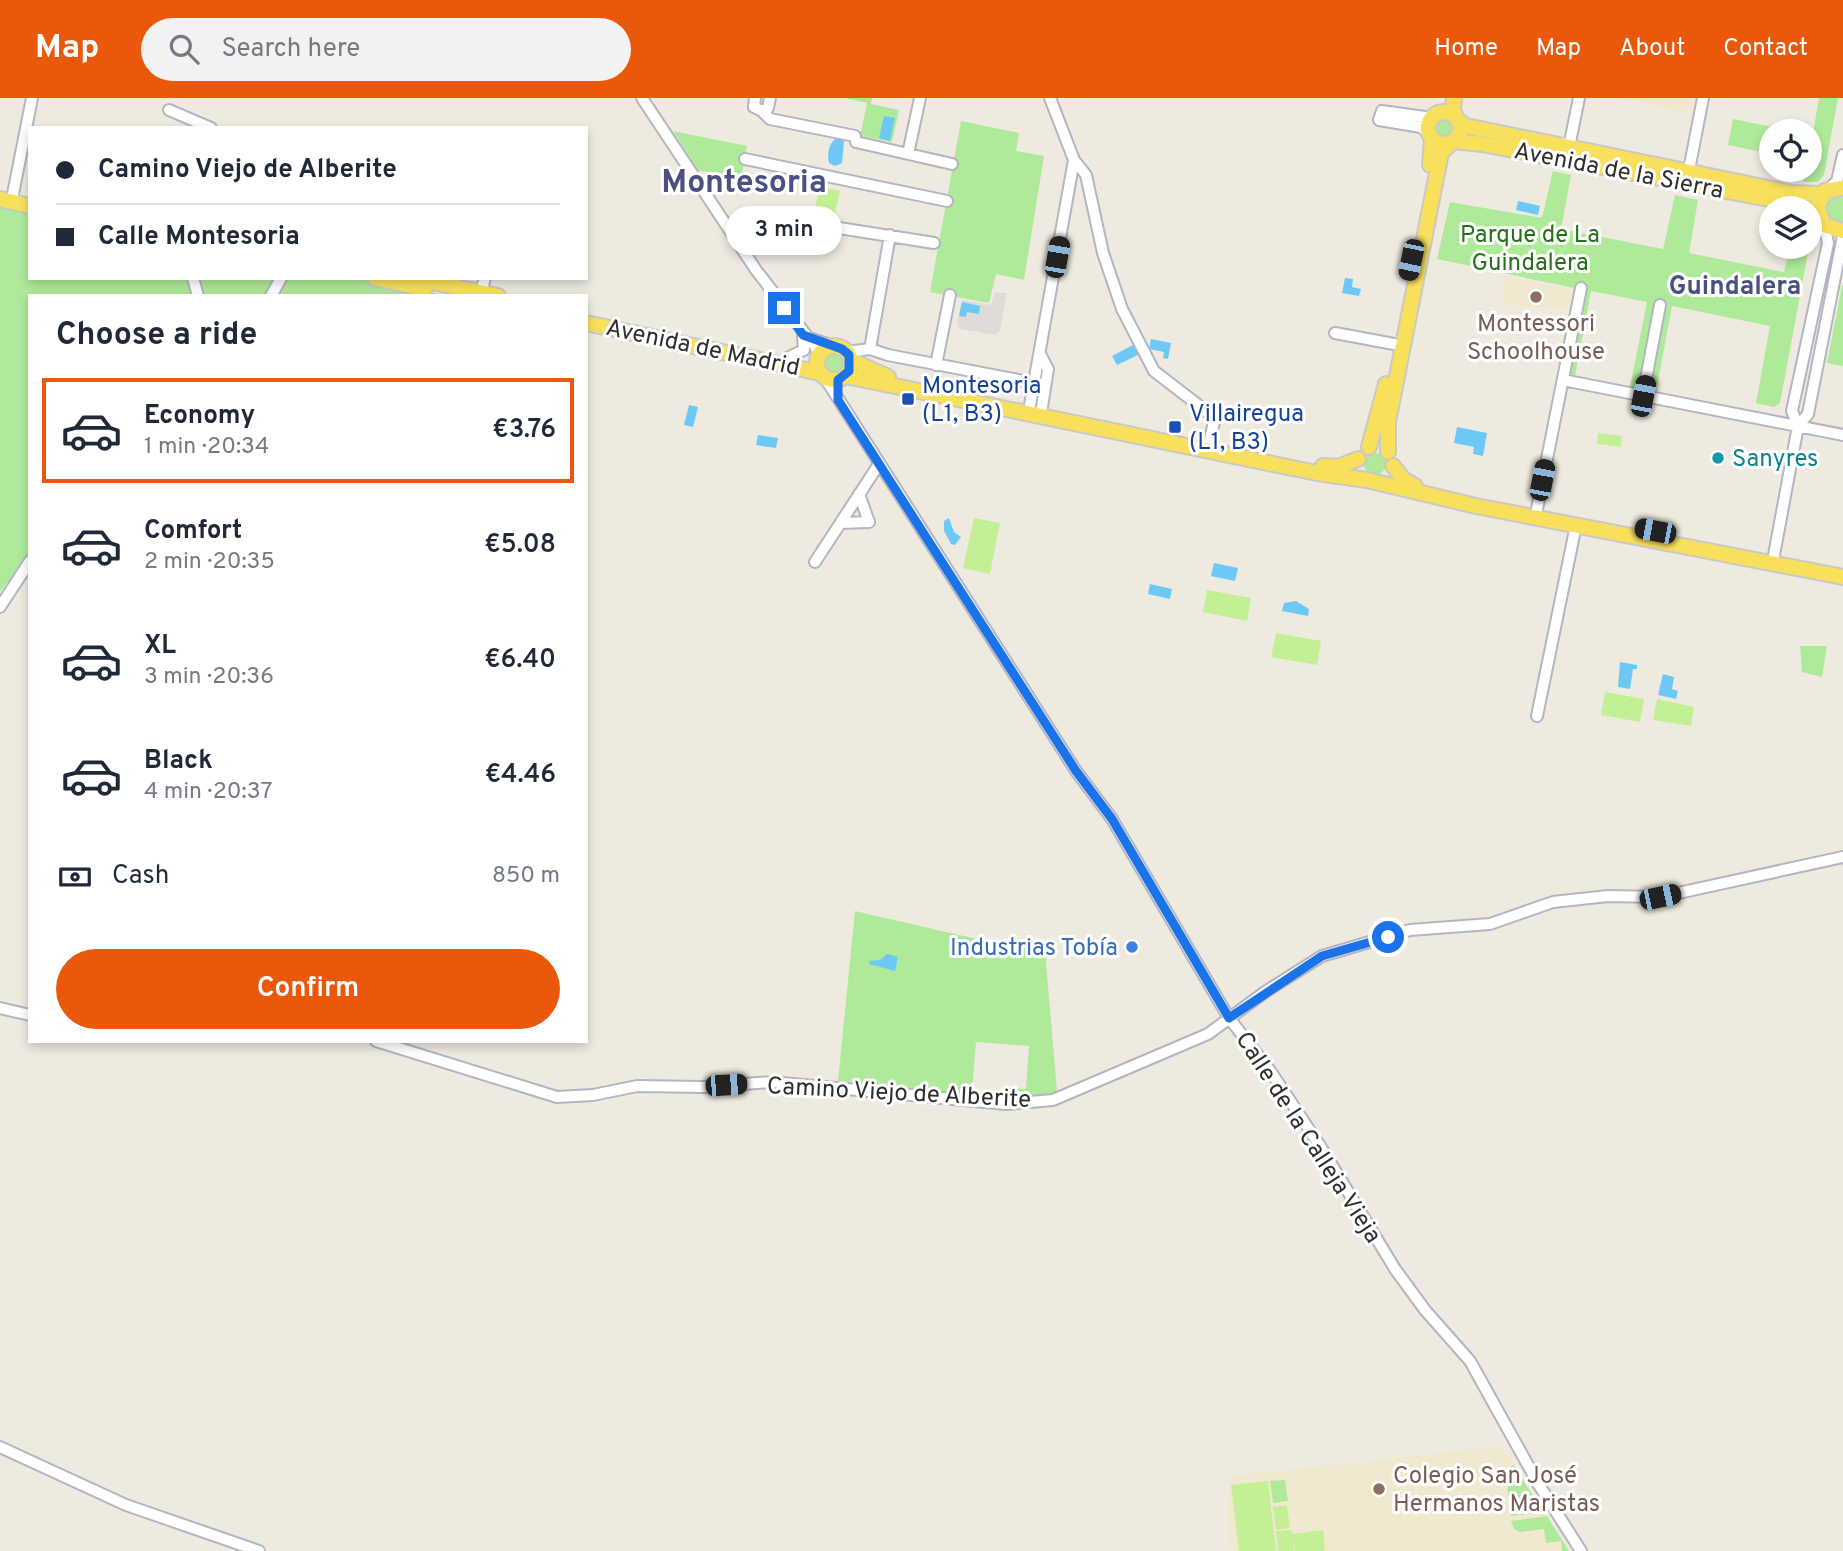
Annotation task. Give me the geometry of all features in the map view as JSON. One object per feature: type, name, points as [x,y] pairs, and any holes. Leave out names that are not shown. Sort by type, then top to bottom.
[{"type":"main road","points":[[1444,98],[1442,108],[1434,116],[1430,136],[1433,151],[1370,447],[1358,459],[1359,471],[1371,481],[1385,479],[1390,459],[1388,422],[1441,153],[1460,133],[1458,119],[1453,110],[1454,98]]},
{"type":"main road","points":[[1434,116],[1446,112],[1458,119]]},
{"type":"main road","name":"Avenida de la Sierra","points":[[1458,119],[1466,126],[1792,193],[1831,190]]},
{"type":"main road","points":[[1430,136],[1441,144],[1453,142]]},
{"type":"main road","name":"Avenida de la Sierra","points":[[1453,142],[1482,144],[1759,197]]},
{"type":"main road","points":[[4,195],[28,198]]},
{"type":"main road","points":[[4,195],[28,205]]},
{"type":"main road","name":"Avenida de la Sierra","points":[[1822,223],[1843,233]]},
{"type":"main road","points":[[384,280],[449,294]]},
{"type":"main road","points":[[434,280],[483,285]]},
{"type":"main road","name":"Avenida de Madrid","points":[[588,314],[1332,467],[1358,459]]},
{"type":"main road","name":"Avenida de Madrid","points":[[588,323],[833,364],[1476,506],[1843,577]]},
{"type":"main road","points":[[1370,447],[1380,447],[1413,486],[1843,569]]},
{"type":"street","points":[[4,195],[32,98]]},
{"type":"street","points":[[642,98],[803,335],[833,364],[870,349],[936,365],[1034,383]]},
{"type":"street","points":[[755,98],[754,107],[770,119],[952,164]]},
{"type":"street","points":[[762,111],[768,108],[771,98]]},
{"type":"street","points":[[908,154],[920,98]]},
{"type":"street","points":[[1050,98],[1074,160],[1086,175],[1103,253],[1122,309],[1153,371],[1215,418],[1209,443]]},
{"type":"street","points":[[1569,147],[1579,98]]},
{"type":"street","points":[[1689,170],[1703,98]]},
{"type":"street","points":[[169,110],[206,126]]},
{"type":"street","points":[[1430,136],[1421,127],[1381,116],[1434,116]]},
{"type":"street","points":[[1831,190],[1837,181],[1843,155]]},
{"type":"street","points":[[744,159],[947,201]]},
{"type":"street","points":[[1036,406],[1034,383],[1074,160]]},
{"type":"street","points":[[1798,426],[1792,411],[1828,243],[1822,223]]},
{"type":"street","points":[[839,228],[934,243]]},
{"type":"street","points":[[1774,555],[1798,426],[1808,414],[1843,233]]},
{"type":"street","points":[[870,349],[890,234]]},
{"type":"street","points":[[1536,509],[1581,288]]},
{"type":"street","points":[[936,365],[950,295]]},
{"type":"street","points":[[1643,396],[1660,305]]},
{"type":"street","points":[[1335,333],[1394,344]]},
{"type":"street","points":[[789,357],[804,350],[803,335]]},
{"type":"street","points":[[1036,406],[1048,369],[1040,354]]},
{"type":"street","name":"Calle de la Calleja Vieja","points":[[833,364],[838,400],[1076,771],[1112,819],[1229,1018],[1271,1072],[1322,1149],[1395,1269],[1424,1310],[1470,1361],[1581,1551]]},
{"type":"street","points":[[1563,380],[1843,435]]},
{"type":"street","points":[[815,562],[879,464]]},
{"type":"street","points":[[841,523],[869,522],[859,494]]},
{"type":"street","points":[[1537,716],[1576,525]]},
{"type":"street","points":[[0,607],[28,564]]},
{"type":"street","name":"Camino Viejo de Alberite","points":[[382,1043],[557,1097],[593,1095],[637,1086],[703,1087],[772,1082],[1006,1104],[1053,1100],[1208,1034],[1322,956],[1410,930],[1490,924],[1553,902],[1608,896],[1660,897],[1843,857]]},
{"type":"street","points":[[0,1009],[28,1015]]},
{"type":"street","points":[[0,1447],[127,1505],[259,1551]]},
{"type":"shaded area","points":[[1615,98],[1690,98],[1687,113]]},
{"type":"shaded area","name":"Montessori Schoolhouse","points":[[1503,276],[1572,289],[1568,308],[1502,306]]},
{"type":"shaded area","points":[[995,292],[1007,293],[1000,331],[996,335],[960,329],[957,324],[962,300],[991,305]]},
{"type":"shaded area","name":"Colegio San José Hermanos Maristas","points":[[1501,1446],[1569,1551],[1230,1551],[1228,1502],[1231,1476]]},
{"type":"green space","points":[[845,98],[872,98],[871,104],[899,110],[892,142],[860,136],[867,103]]},
{"type":"green space","points":[[1819,98],[1838,98],[1822,177],[1822,119],[1815,119]]},
{"type":"green space","points":[[1444,113],[1454,117],[1458,127],[1454,137],[1444,141],[1434,137],[1430,127],[1434,117]]},
{"type":"green space","points":[[1733,119],[1759,124],[1759,151],[1728,145]]},
{"type":"green space","points":[[961,121],[1019,133],[1016,151],[1044,156],[1024,280],[996,274],[989,303],[930,292]]},
{"type":"green space","points":[[673,131],[747,146],[741,179],[698,170]]},
{"type":"green space","name":"Parque de La Guindalera","points":[[1553,171],[1571,175],[1561,229],[1663,249],[1675,195],[1698,200],[1689,253],[1784,272],[1787,259],[1807,259],[1780,403],[1774,407],[1756,403],[1770,326],[1672,306],[1656,392],[1630,387],[1647,302],[1591,291],[1575,376],[1558,372],[1574,288],[1437,259],[1450,202],[1542,218]]},
{"type":"green space","points":[[820,186],[840,191],[831,229],[811,224]]},
{"type":"green space","points":[[1843,197],[1843,222],[1836,222],[1828,217],[1827,205],[1832,199]]},
{"type":"green space","points":[[0,207],[28,214],[28,280],[366,280],[439,294],[28,294],[28,557],[0,592]]},
{"type":"green space","points":[[1843,286],[1843,366],[1827,363]]},
{"type":"green space","points":[[834,352],[842,355],[845,363],[842,371],[834,374],[826,371],[823,363],[826,355]]},
{"type":"green space","points":[[1598,433],[1622,436],[1621,447],[1597,444]]},
{"type":"green space","points":[[1371,453],[1379,453],[1386,460],[1386,468],[1379,475],[1371,475],[1364,468],[1364,460]]},
{"type":"green space","points":[[974,518],[1000,523],[990,574],[963,568]]},
{"type":"green space","points":[[1207,590],[1251,598],[1247,621],[1203,612]]},
{"type":"green space","points":[[1276,633],[1321,641],[1317,665],[1271,657]]},
{"type":"green space","points":[[1800,646],[1827,646],[1822,677],[1802,672]]},
{"type":"green space","points":[[1605,692],[1644,699],[1640,722],[1601,715]]},
{"type":"green space","points":[[1657,699],[1694,707],[1691,726],[1653,720]]},
{"type":"green space","points":[[855,911],[1007,946],[1045,950],[1057,1092],[1044,1097],[1006,1094],[1006,1087],[1026,1089],[1029,1046],[976,1042],[972,1091],[966,1091],[965,1095],[858,1087],[853,1082],[838,1081]]},
{"type":"green space","points":[[1513,1465],[1544,1512],[1511,1516],[1505,1470]]},
{"type":"green space","points":[[1285,1480],[1288,1501],[1273,1503],[1270,1481]]},
{"type":"green space","points":[[1268,1481],[1276,1551],[1239,1551],[1231,1485]]},
{"type":"green space","points":[[1287,1505],[1290,1528],[1276,1530],[1273,1507]]},
{"type":"green space","points":[[1547,1516],[1569,1551],[1562,1551],[1561,1541],[1546,1543],[1544,1529],[1520,1532],[1514,1529],[1511,1521]]},
{"type":"green space","points":[[1292,1530],[1293,1534],[1323,1530],[1325,1551],[1295,1551],[1293,1535],[1294,1551],[1278,1551],[1276,1531]]},
{"type":"water","points":[[884,116],[895,118],[890,141],[879,138]]},
{"type":"water","points":[[837,138],[844,141],[842,163],[835,166],[829,163],[828,153]]},
{"type":"water","points":[[1518,201],[1540,206],[1538,215],[1516,210]]},
{"type":"water","points":[[1345,278],[1353,279],[1352,287],[1361,289],[1359,296],[1342,293]]},
{"type":"water","points":[[962,302],[980,306],[979,314],[967,312],[966,317],[959,316]]},
{"type":"water","points":[[1151,339],[1171,343],[1168,359],[1163,358],[1164,352],[1149,349]]},
{"type":"water","points":[[1133,345],[1138,355],[1117,365],[1112,356]]},
{"type":"water","points":[[689,405],[698,407],[693,427],[684,425]]},
{"type":"water","points":[[1457,427],[1487,433],[1483,456],[1473,454],[1474,447],[1454,443]]},
{"type":"water","points":[[758,435],[778,438],[776,448],[756,445]]},
{"type":"water","points":[[949,518],[954,532],[961,537],[955,545],[951,544],[944,531],[944,521]]},
{"type":"water","points":[[1214,563],[1238,568],[1235,581],[1211,576]]},
{"type":"water","points":[[1150,584],[1172,589],[1170,599],[1148,594]]},
{"type":"water","points":[[1296,601],[1309,609],[1308,616],[1282,611],[1284,603]]},
{"type":"water","points":[[1620,662],[1637,665],[1637,669],[1633,669],[1630,689],[1618,687]]},
{"type":"water","points":[[1663,674],[1674,677],[1672,689],[1678,691],[1676,699],[1658,695]]},
{"type":"water","points":[[887,954],[898,957],[895,971],[869,964],[870,961],[880,960]]},
{"type":"place","name":"Montessori Schoolhouse","points":[[1536,297]]},
{"type":"place","name":"Montesoria (L1, B3)","points":[[908,399]]},
{"type":"place","name":"Villairegua (L1, B3)","points":[[1175,427]]},
{"type":"place","name":"Sanyres","points":[[1718,458]]},
{"type":"place","name":"Industrias Tobía","points":[[1132,947]]},
{"type":"place","name":"Colegio San José Hermanos Maristas","points":[[1379,1489]]},
{"type":"district","name":"Montesoria","points":[[744,181]]},
{"type":"district","name":"Guindalera","points":[[1735,285]]},
{"type":"route","points":[[784,308],[803,335],[814,341],[838,347],[849,355],[849,371],[838,380],[838,400],[1076,771],[1112,819],[1229,1018],[1322,956],[1388,937]]}]
